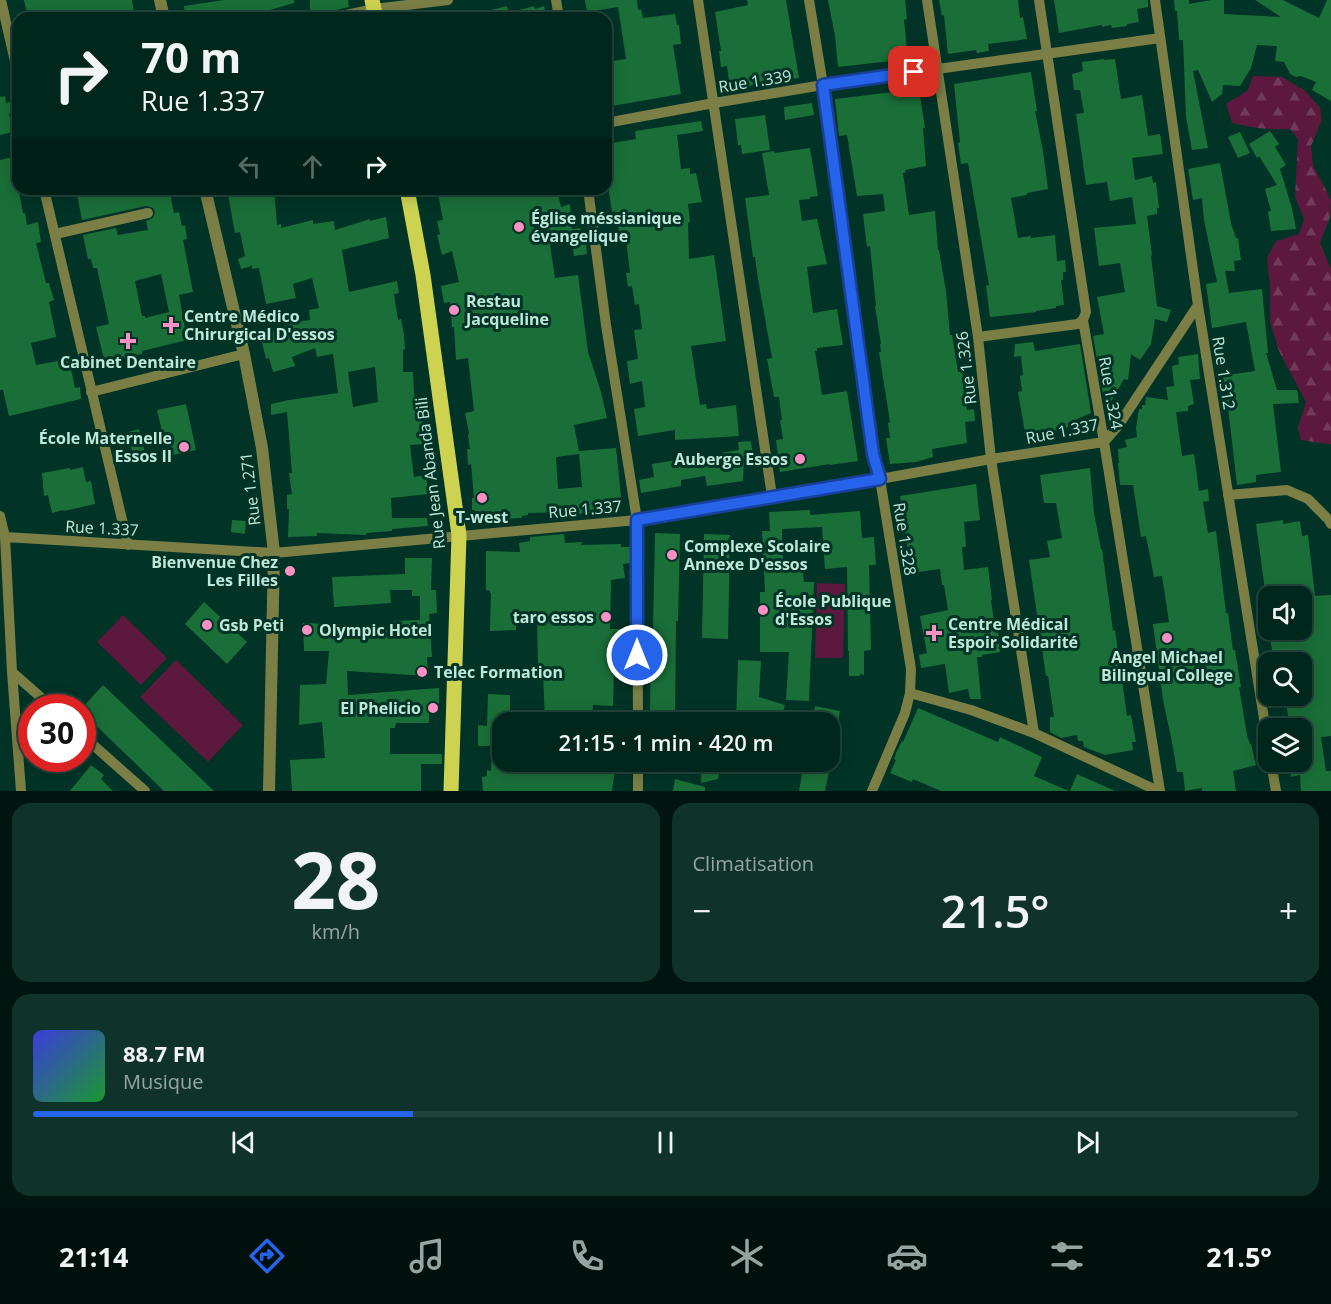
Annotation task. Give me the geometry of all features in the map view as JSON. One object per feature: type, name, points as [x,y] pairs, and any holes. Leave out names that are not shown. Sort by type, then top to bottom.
[{"type":"main road","name":"Rue Jean Abanda Bili","points":[[408,195],[423,275],[459,535],[451,791]]},
{"type":"street","points":[[2,0],[12,47]]},
{"type":"street","points":[[374,9],[448,0]]},
{"type":"street","points":[[698,0],[772,496]]},
{"type":"street","name":"Rue 1.328","points":[[809,0],[823,85],[873,454],[880,479],[910,669],[910,693],[905,713],[875,790]]},
{"type":"street","name":"Rue 1.326","points":[[927,0],[978,337],[991,459],[1034,734]]},
{"type":"street","name":"Rue 1.324","points":[[1039,0],[1086,312],[1083,320],[1159,791]]},
{"type":"street","name":"Rue 1.312","points":[[1155,0],[1198,305],[1264,718]]},
{"type":"street","name":"Rue 1.339","points":[[612,122],[823,85],[1160,38]]},
{"type":"street","points":[[45,195],[128,545]]},
{"type":"street","name":"Rue 1.271","points":[[206,195],[244,354],[262,448],[274,553],[269,791]]},
{"type":"street","points":[[589,195],[606,325],[637,520],[638,712]]},
{"type":"street","points":[[55,234],[148,213]]},
{"type":"street","name":"Rue 1.337","points":[[4,537],[274,553],[637,520],[1104,441],[1125,416],[1198,305]]},
{"type":"street","points":[[978,337],[1078,324],[1083,320]]},
{"type":"street","points":[[91,393],[244,354]]},
{"type":"street","points":[[1228,495],[1287,490],[1308,499],[1331,524]]},
{"type":"street","points":[[0,516],[4,537],[21,791]]},
{"type":"street","points":[[12,672],[36,694]]},
{"type":"street","points":[[910,693],[971,710],[1034,734],[1159,791]]},
{"type":"street","points":[[96,747],[145,791]]},
{"type":"street","points":[[638,772],[638,791]]},
{"type":"street","points":[[1273,772],[1276,791]]},
{"type":"green space","points":[[1253,76],[1282,77],[1304,90],[1320,107],[1322,120],[1311,146],[1313,165],[1331,200],[1330,217],[1320,243],[1331,269],[1331,444],[1301,440],[1298,427],[1306,402],[1279,351],[1270,322],[1267,258],[1276,241],[1299,234],[1304,219],[1295,197],[1298,139],[1290,129],[1261,128],[1232,123],[1226,104],[1248,90]]},
{"type":"green space","points":[[817,583],[845,584],[843,658],[815,658]]},
{"type":"green space","points":[[123,615],[167,658],[141,685],[97,642]]},
{"type":"green space","points":[[176,660],[243,725],[208,762],[140,697]]},
{"type":"building","points":[[24,0],[132,0],[134,12],[27,12]]},
{"type":"building","points":[[224,0],[294,0],[294,3],[263,12],[185,12],[184,6]]},
{"type":"building","points":[[310,0],[348,0],[349,7],[328,12],[310,12]]},
{"type":"building","points":[[585,0],[637,0],[638,10],[641,9],[643,18],[675,14],[681,44],[673,45],[681,94],[612,106],[612,61],[626,59],[618,7],[587,12]]},
{"type":"building","points":[[747,0],[786,0],[799,78],[742,87],[741,79],[729,81],[727,66],[721,67],[715,12],[748,5]]},
{"type":"building","points":[[828,0],[905,0],[907,19],[904,20],[908,59],[838,67]]},
{"type":"building","points":[[939,0],[1018,0],[1020,18],[1023,17],[1027,39],[988,44],[989,51],[977,53],[976,50],[948,54],[944,15],[942,16]]},
{"type":"building","points":[[1054,0],[1148,0],[1148,7],[1137,9],[1139,22],[1127,24],[1127,26],[1112,28],[1111,25],[1102,27],[1102,25],[1059,33]]},
{"type":"building","points":[[1174,0],[1189,0],[1189,4],[1224,0],[1224,14],[1281,17],[1255,0],[1283,0],[1319,18],[1327,0],[1331,0],[1331,101],[1312,90],[1316,82],[1290,74],[1284,62],[1275,61],[1277,46],[1257,45],[1251,68],[1240,86],[1223,85],[1222,94],[1212,102],[1198,70],[1193,71],[1208,148],[1192,150],[1186,117],[1183,40],[1179,40]]},
{"type":"building","points":[[507,6],[509,12],[483,12]]},
{"type":"building","points":[[534,6],[535,9],[544,6],[546,12],[513,12]]},
{"type":"building","points":[[1115,59],[1121,99],[1142,95],[1148,136],[1160,134],[1163,154],[1132,158],[1135,180],[1152,176],[1153,183],[1156,182],[1159,208],[1157,208],[1157,214],[1147,216],[1151,256],[1157,306],[1171,310],[1167,322],[1155,319],[1151,344],[1140,360],[1131,354],[1128,380],[1124,379],[1106,410],[1093,336],[1104,334],[1097,297],[1125,292],[1120,263],[1099,266],[1094,228],[1136,224],[1132,197],[1110,201],[1107,182],[1086,185],[1076,114],[1084,113],[1080,90],[1074,90],[1072,74],[1083,71],[1082,62]]},
{"type":"building","points":[[1031,72],[1048,189],[1011,198],[1018,238],[1055,235],[1057,261],[1065,260],[1066,272],[1063,272],[1063,280],[1061,280],[1064,305],[1036,312],[990,317],[986,286],[989,285],[968,163],[961,164],[954,84]]},
{"type":"building","points":[[919,89],[925,128],[923,128],[926,166],[905,170],[906,172],[903,173],[909,215],[935,211],[950,335],[952,335],[958,372],[962,371],[967,410],[974,409],[975,421],[965,422],[967,443],[932,449],[933,457],[916,462],[890,464],[886,438],[890,438],[888,423],[890,422],[879,352],[881,352],[881,344],[870,246],[867,247],[863,214],[885,211],[883,194],[857,196],[847,135],[839,136],[835,99]]},
{"type":"building","points":[[5,96],[6,103],[10,102],[12,132],[0,135],[0,97]]},
{"type":"building","points":[[812,103],[814,115],[785,120],[784,107]]},
{"type":"building","points":[[765,115],[770,150],[742,154],[741,145],[738,145],[735,119]]},
{"type":"building","points":[[701,121],[703,131],[677,135],[681,169],[690,168],[690,174],[696,173],[702,202],[688,204],[689,259],[714,255],[726,341],[691,346],[700,405],[706,404],[707,409],[736,405],[739,436],[675,440],[675,430],[638,436],[634,409],[645,407],[642,381],[630,384],[627,361],[638,359],[634,330],[642,329],[639,304],[635,305],[632,286],[628,287],[626,273],[630,273],[626,240],[621,241],[609,195],[612,195],[612,143],[636,139],[635,131]]},
{"type":"building","points":[[1270,131],[1279,144],[1275,147],[1286,165],[1280,169],[1296,229],[1271,231],[1268,212],[1271,211],[1265,189],[1277,185],[1249,144]]},
{"type":"building","points":[[1240,132],[1250,153],[1238,158],[1228,137]]},
{"type":"building","points":[[810,148],[818,196],[799,200],[802,221],[817,219],[827,264],[807,267],[813,313],[837,309],[843,345],[817,348],[815,351],[822,395],[847,391],[858,461],[780,472],[776,440],[783,439],[780,420],[782,420],[779,397],[774,397],[767,359],[772,358],[755,257],[753,257],[745,198],[769,195],[762,153]]},
{"type":"building","points":[[12,157],[12,195],[19,195],[27,225],[38,222],[41,242],[36,243],[46,283],[49,283],[54,300],[49,302],[56,337],[31,343],[36,365],[69,359],[75,388],[80,387],[81,399],[9,416],[3,390],[0,390],[0,160]]},
{"type":"building","points":[[1220,163],[1231,223],[1236,238],[1238,238],[1241,260],[1234,261],[1235,271],[1225,271],[1229,293],[1262,289],[1268,353],[1266,353],[1277,390],[1297,390],[1299,403],[1273,404],[1281,472],[1256,475],[1256,482],[1237,485],[1228,407],[1225,408],[1221,376],[1255,371],[1246,322],[1212,328],[1206,284],[1217,282],[1204,220],[1202,198],[1193,200],[1188,169]]},
{"type":"building","points":[[77,195],[170,195],[174,213],[179,212],[182,226],[185,225],[187,239],[183,240],[193,292],[179,295],[187,340],[105,363],[96,327],[109,324],[97,268],[93,268],[91,259],[88,259],[83,235],[116,228],[118,235],[148,230],[146,221],[153,218],[155,212],[153,208],[146,206],[82,220]],"holes":[[[161,274],[169,312],[145,318],[142,316],[135,281]]]},
{"type":"building","points":[[228,195],[274,195],[277,225],[281,224],[281,228],[313,220],[313,224],[334,221],[335,230],[370,219],[370,221],[386,217],[389,238],[342,250],[349,292],[397,281],[399,293],[394,294],[398,320],[401,319],[404,335],[403,372],[413,372],[414,393],[423,425],[424,444],[410,445],[414,477],[426,475],[428,494],[391,498],[392,518],[427,518],[428,526],[392,529],[392,531],[366,533],[366,535],[317,533],[317,536],[288,537],[287,495],[292,494],[289,473],[292,473],[287,412],[271,415],[271,404],[338,393],[333,354],[317,357],[315,348],[292,357],[295,366],[273,372],[269,358],[266,359],[260,334],[282,329],[281,326],[288,325],[287,323],[310,320],[309,310],[319,308],[312,278],[293,284],[296,298],[266,304],[259,268],[252,269],[252,266],[241,269],[238,259],[245,256],[240,232],[235,233]],"holes":[[[375,367],[378,402],[353,407],[348,372]]]},
{"type":"building","points":[[438,195],[558,195],[561,207],[570,204],[572,229],[580,228],[582,242],[586,242],[587,254],[574,256],[572,242],[550,245],[555,278],[578,275],[588,352],[607,418],[574,425],[579,451],[616,448],[622,506],[607,509],[607,511],[568,515],[568,512],[528,513],[522,518],[486,520],[486,516],[474,516],[471,464],[468,465],[467,449],[470,449],[469,433],[465,413],[474,411],[468,358],[456,360],[450,302],[444,303],[441,286],[459,282],[452,251],[442,255],[437,235],[440,234],[437,221],[443,220]],"holes":[[[579,454],[582,487],[558,489],[556,457]]]},
{"type":"building","points":[[1033,342],[1035,351],[1080,344],[1091,413],[1068,423],[1068,427],[1044,433],[1045,441],[1027,444],[1018,392],[1022,391],[1021,356],[1014,357],[1015,344]]},
{"type":"building","points":[[1198,354],[1200,379],[1190,380],[1194,404],[1188,406],[1188,411],[1176,412],[1182,456],[1194,454],[1199,491],[1208,489],[1209,501],[1203,502],[1208,533],[1216,531],[1226,613],[1228,613],[1233,650],[1235,650],[1247,735],[1256,765],[1233,771],[1236,791],[1202,791],[1202,788],[1185,791],[1183,772],[1177,772],[1163,700],[1153,624],[1169,622],[1162,576],[1154,577],[1146,536],[1141,537],[1133,485],[1120,485],[1118,463],[1118,449],[1127,447],[1125,440],[1137,437],[1139,409],[1145,405],[1146,397],[1168,400],[1166,387],[1174,386],[1172,366],[1179,364],[1178,357]]},
{"type":"building","points":[[186,404],[196,450],[168,456],[157,410]]},
{"type":"building","points":[[139,429],[145,453],[133,456],[128,432]]},
{"type":"building","points":[[751,441],[753,457],[744,457],[743,481],[707,486],[705,476],[681,480],[681,486],[641,493],[639,480],[654,477],[652,464],[739,450],[738,442]]},
{"type":"building","points":[[83,467],[86,482],[91,481],[95,504],[52,513],[48,495],[44,496],[42,473]]},
{"type":"building","points":[[1090,468],[1094,513],[1102,549],[1127,716],[1131,715],[1136,742],[1132,742],[1133,750],[1105,755],[1084,747],[1083,741],[1078,741],[1077,735],[1061,738],[1050,732],[1050,717],[1054,717],[1029,560],[1050,557],[1047,541],[1062,538],[1056,503],[1044,503],[1040,475]]},
{"type":"building","points":[[976,484],[980,520],[964,522],[966,547],[962,547],[964,570],[988,567],[995,630],[998,629],[1000,652],[977,657],[981,699],[970,699],[968,689],[949,693],[945,664],[921,668],[919,655],[927,653],[920,616],[948,610],[940,569],[911,573],[900,496]]},
{"type":"building","points":[[810,510],[810,515],[860,511],[862,538],[874,537],[876,565],[869,565],[871,650],[864,651],[864,675],[849,676],[847,567],[825,569],[822,527],[782,529],[783,563],[802,562],[804,582],[814,582],[809,701],[786,700],[789,652],[760,652],[760,592],[765,592],[762,531],[770,531],[769,512]]},
{"type":"building","points":[[232,520],[246,521],[245,534],[231,532]]},
{"type":"building","points":[[1283,520],[1283,524],[1300,521],[1302,536],[1308,535],[1315,596],[1331,595],[1331,736],[1321,737],[1326,771],[1331,771],[1331,791],[1301,791],[1300,775],[1291,777],[1290,772],[1312,772],[1312,718],[1288,718],[1287,706],[1312,706],[1312,652],[1273,652],[1270,640],[1312,640],[1312,586],[1264,586],[1256,524]]},
{"type":"building","points":[[655,533],[680,534],[675,712],[650,712],[651,628],[653,628]]},
{"type":"building","points":[[564,534],[565,543],[621,544],[621,547],[630,547],[630,563],[623,564],[625,578],[611,580],[610,629],[622,629],[621,664],[614,664],[613,706],[593,705],[593,712],[545,712],[543,672],[538,672],[537,614],[516,615],[516,630],[490,631],[491,593],[486,590],[486,551],[520,552],[519,543],[530,541],[530,537]]},
{"type":"building","points":[[704,534],[730,535],[728,639],[702,638]]},
{"type":"building","points":[[405,558],[432,558],[431,590],[436,590],[437,613],[429,614],[432,657],[427,657],[428,676],[347,671],[348,695],[439,688],[439,711],[429,711],[429,723],[396,723],[395,728],[390,728],[390,754],[442,754],[442,764],[421,764],[421,791],[292,791],[290,760],[325,758],[322,722],[299,725],[300,685],[326,684],[329,651],[304,651],[303,623],[390,626],[390,621],[420,620],[420,596],[412,596],[412,590],[390,590],[391,603],[334,607],[332,577],[405,574]]},
{"type":"building","points":[[204,602],[247,642],[227,664],[185,624]]},
{"type":"building","points":[[738,660],[761,661],[759,697],[785,705],[783,712],[736,712]]},
{"type":"building","points":[[103,685],[214,791],[164,791],[96,725],[95,694]]},
{"type":"building","points":[[488,694],[510,695],[510,712],[492,712],[492,746],[478,746],[478,725],[487,726]]},
{"type":"building","points":[[815,706],[840,711],[840,712],[814,712]]},
{"type":"building","points":[[918,708],[998,742],[1000,737],[1042,757],[1034,776],[1069,791],[941,791],[913,779],[912,782],[890,773],[896,760],[894,759],[896,753]]},
{"type":"building","points":[[492,746],[492,772],[615,772],[612,791],[483,791],[482,777],[487,776],[487,770],[491,771]]},
{"type":"building","points":[[96,769],[104,775],[101,779],[113,791],[70,791],[85,772],[96,772]]},
{"type":"building","points":[[702,772],[719,772],[718,779],[701,783]]},
{"type":"building","points":[[802,772],[829,772],[825,791],[799,791]]},
{"type":"building","points":[[1077,774],[1115,791],[1070,791]]},
{"type":"building","points":[[675,779],[705,787],[705,791],[673,791]]},
{"type":"place","name":"Église méssianique évangelique","points":[[519,227]]},
{"type":"place","name":"Restau Jacqueline","points":[[454,310]]},
{"type":"place","name":"Centre Médico Chirurgical D'essos","points":[[171,325]]},
{"type":"place","name":"Cabinet Dentaire","points":[[128,341]]},
{"type":"place","name":"École Maternelle Essos II","points":[[184,447]]},
{"type":"place","name":"Auberge Essos","points":[[800,459]]},
{"type":"place","name":"T-west","points":[[482,498]]},
{"type":"place","name":"Complexe Scolaire Annexe D'essos","points":[[672,555]]},
{"type":"place","name":"Bienvenue Chez Les Filles","points":[[290,571]]},
{"type":"place","name":"École Publique d'Essos","points":[[763,610]]},
{"type":"place","name":"taro essos","points":[[606,617]]},
{"type":"place","name":"Gsb Peti","points":[[207,625]]},
{"type":"place","name":"Olympic Hotel","points":[[307,630]]},
{"type":"place","name":"Centre Médical Espoir Solidarité","points":[[934,633]]},
{"type":"place","name":"Angel Michael Bilingual College","points":[[1167,638]]},
{"type":"place","name":"Telec Formation","points":[[422,672]]},
{"type":"place","name":"El Phelicio","points":[[433,708]]},
{"type":"route","points":[[637,655],[637,520],[880,479],[873,454],[823,85],[914,72]]}]
